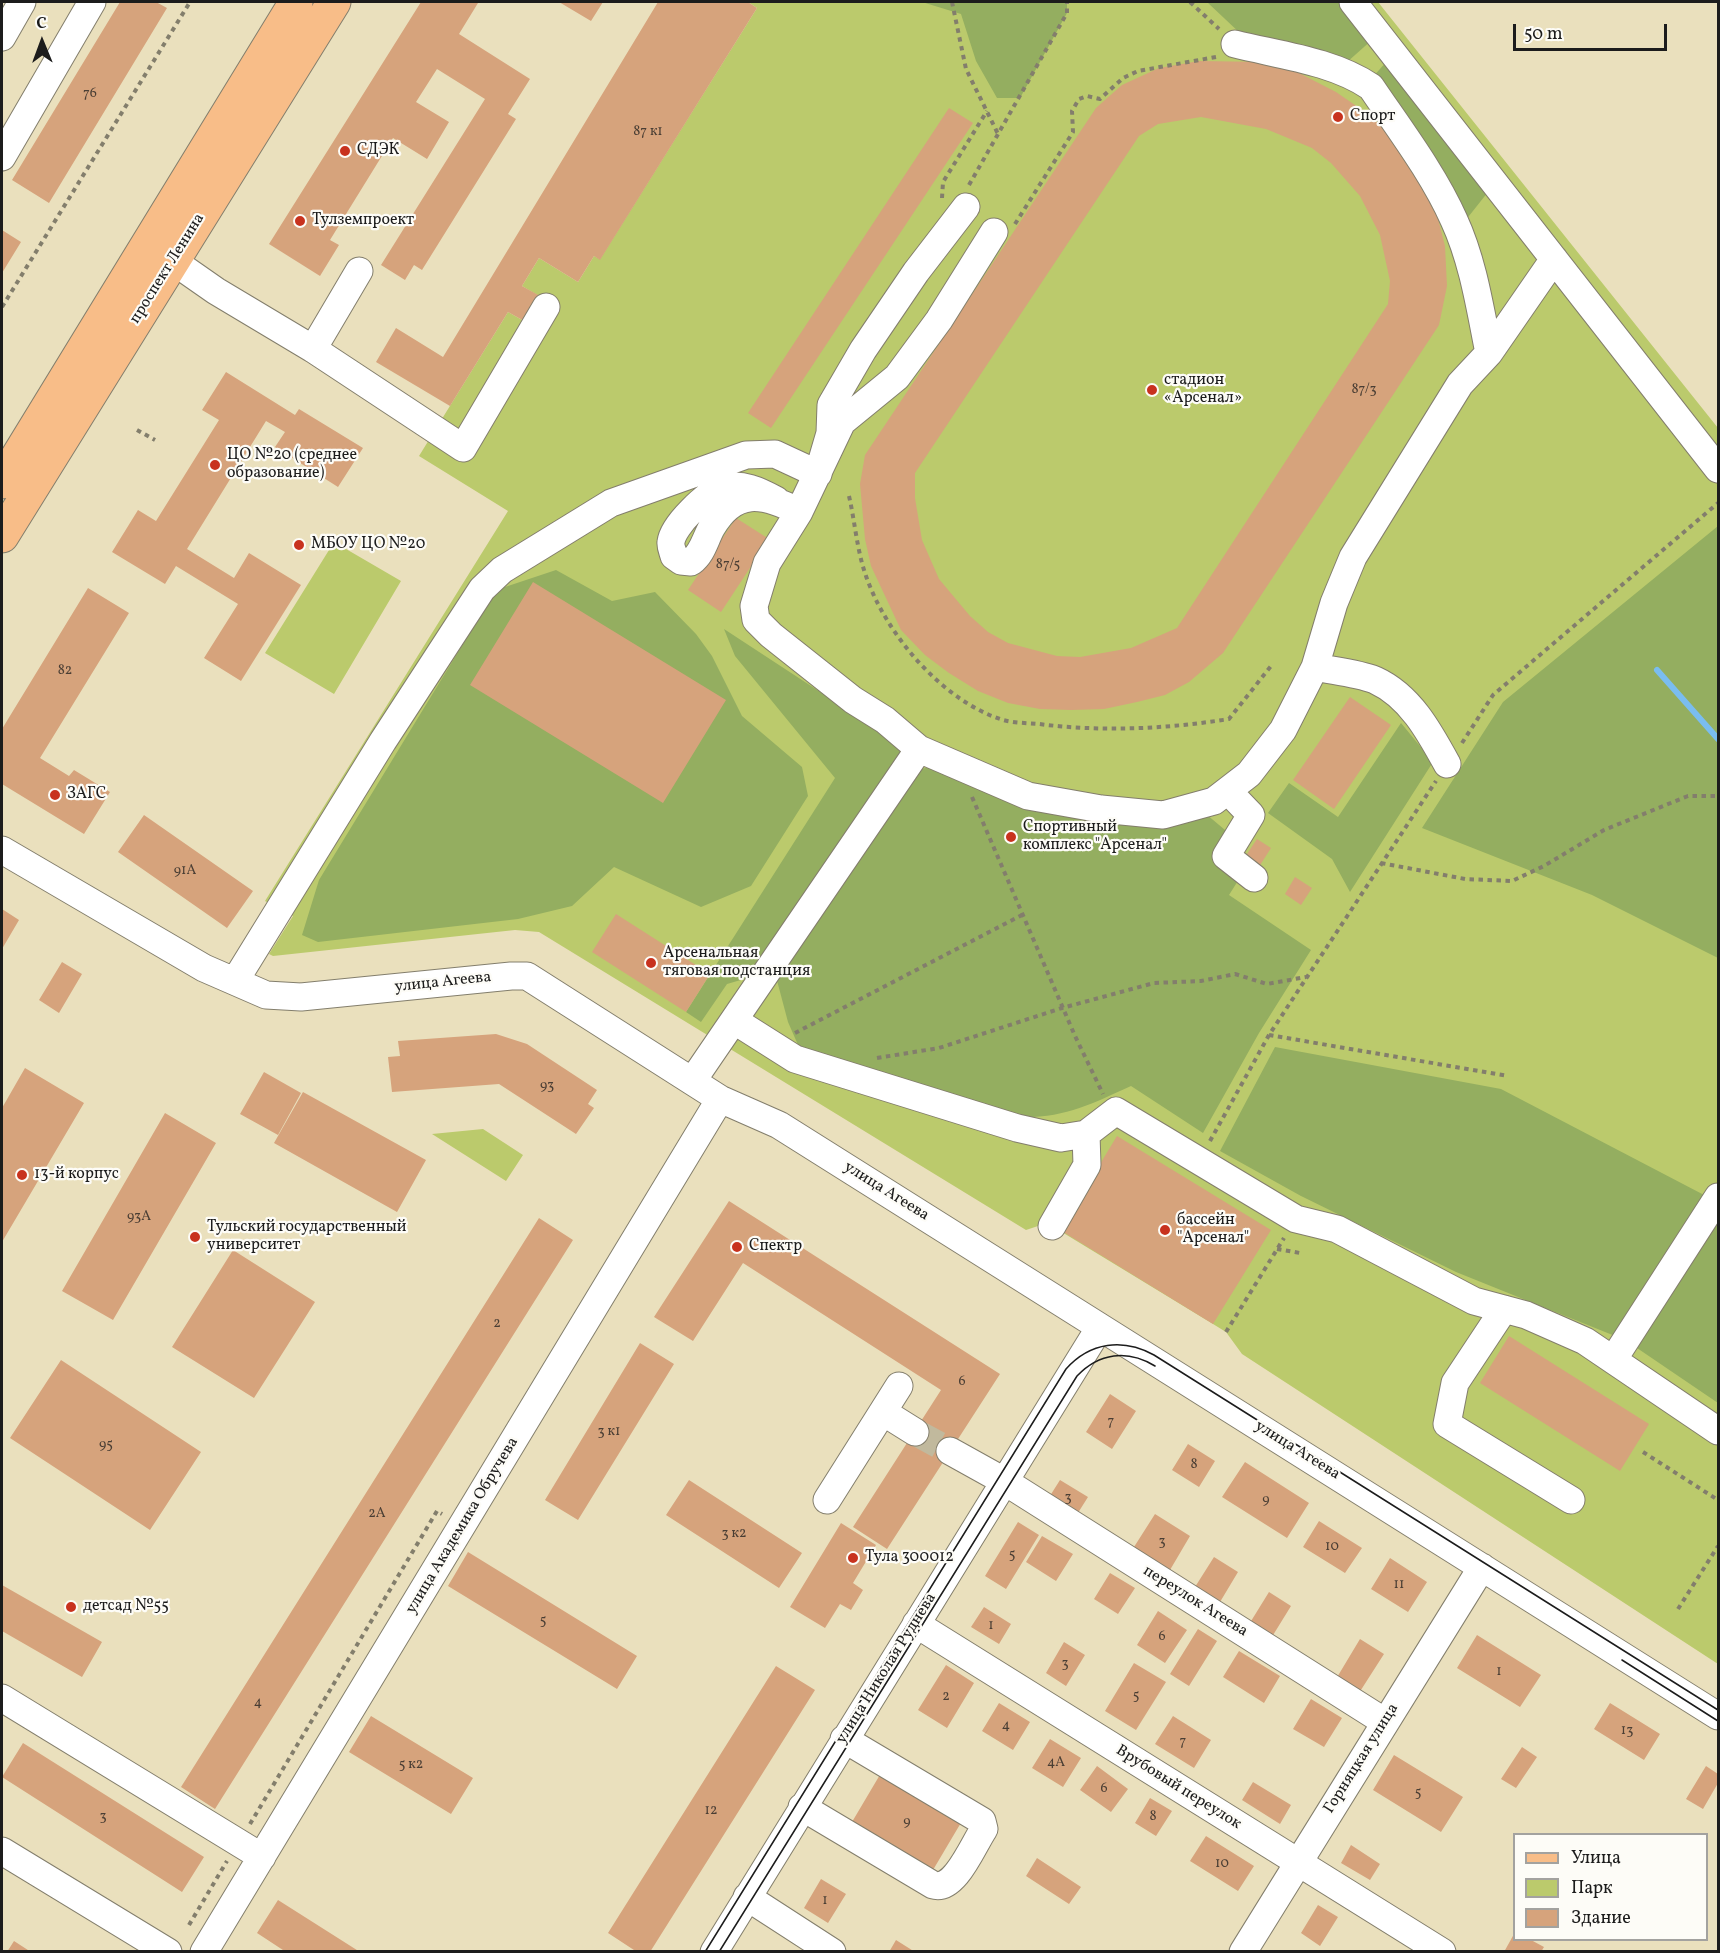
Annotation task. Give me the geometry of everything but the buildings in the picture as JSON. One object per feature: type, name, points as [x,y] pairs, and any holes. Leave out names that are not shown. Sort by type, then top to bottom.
[{"type":"main road","name":"проспект Ленина","points":[[2,536],[334,2]]},
{"type":"main road","name":"проспект Ленина","points":[[2,482],[286,6]]},
{"type":"street","points":[[2,37],[22,2]]},
{"type":"street","points":[[2,157],[92,2]]},
{"type":"street","points":[[1353,2],[1390,46],[1719,469]]},
{"type":"street","points":[[1235,44],[1336,70],[1357,78],[1371,87],[1437,186],[1455,221],[1472,272],[1489,353]]},
{"type":"street","points":[[1357,78],[1390,46]]},
{"type":"street","points":[[818,474],[830,432],[831,405],[863,350],[916,273],[954,205]]},
{"type":"street","points":[[994,232],[939,320],[897,376],[842,422],[818,474],[787,506],[754,606],[756,620],[853,700],[885,720],[919,749],[1028,796],[1101,809],[1163,815],[1214,801],[1228,792],[1249,774],[1283,730],[1302,698],[1315,667],[1334,603],[1353,557],[1461,384],[1489,353],[1554,259]]},
{"type":"street","points":[[173,261],[216,291],[314,349],[463,448],[546,307]]},
{"type":"street","points":[[314,349],[359,271]]},
{"type":"street","points":[[235,981],[383,741],[482,589],[502,570],[611,503],[746,455],[775,454],[818,474]]},
{"type":"street","points":[[1315,667],[1374,680],[1402,696],[1431,733],[1448,764]]},
{"type":"street","points":[[693,1080],[919,749]]},
{"type":"street","points":[[1228,792],[1251,814],[1226,856],[1254,878]]},
{"type":"street","name":"улица Агеева","points":[[2,850],[204,968],[266,995],[301,997],[527,976],[720,1099],[779,1125],[1719,1716]]},
{"type":"street","points":[[735,1021],[795,1059],[1017,1128],[1061,1138],[1086,1134],[1116,1111],[1296,1219],[1337,1229],[1474,1301],[1526,1314],[1585,1341],[1719,1431]]},
{"type":"street","name":"улица Академика Обручева","points":[[204,1952],[720,1099]]},
{"type":"street","points":[[1052,1226],[1087,1165],[1086,1134]]},
{"type":"street","points":[[1613,1360],[1719,1197]]},
{"type":"street","points":[[1503,1309],[1455,1383],[1447,1424],[1571,1500]]},
{"type":"street","name":"улица Николая Руднева","points":[[714,1952],[1100,1327]]},
{"type":"street","points":[[827,1500],[899,1386]]},
{"type":"street","points":[[883,1412],[915,1432]]},
{"type":"street","name":"переулок Агеева","points":[[950,1451],[1004,1481],[1385,1722]]},
{"type":"street","name":"Горняцкая улица","points":[[1243,1952],[1482,1567]]},
{"type":"street","name":"Врубовый переулок","points":[[916,1624],[1442,1952]]},
{"type":"street","points":[[2,1698],[262,1857]]},
{"type":"street","points":[[802,1807],[938,1887],[952,1881],[984,1829],[980,1819],[844,1739]]},
{"type":"street","points":[[2,1851],[168,1952]]},
{"type":"street","points":[[747,1897],[832,1952]]},
{"type":"path","points":[[2,307],[190,2]]},
{"type":"path","points":[[952,2],[966,69],[998,134]]},
{"type":"path","points":[[987,111],[944,182],[954,205],[958,203],[1067,13],[1067,2]]},
{"type":"path","points":[[994,232],[1005,240],[1073,132],[1072,111],[1079,99],[1087,96],[1100,99],[1123,78],[1138,71],[1202,58],[1245,54],[1190,2]]},
{"type":"path","points":[[137,430],[155,440]]},
{"type":"path","points":[[849,496],[866,576],[891,630],[933,676],[955,696],[1003,720],[1083,730],[1135,728],[1229,719],[1270,666]]},
{"type":"path","points":[[1200,1160],[1269,1035],[1306,976],[1493,695],[1719,503]]},
{"type":"path","points":[[959,765],[1062,1008],[1103,1094],[1116,1111]]},
{"type":"path","points":[[1381,863],[1465,879],[1512,881],[1544,866],[1604,830],[1688,796],[1719,796]]},
{"type":"path","points":[[786,1038],[1022,915]]},
{"type":"path","points":[[873,1059],[939,1048],[1062,1008],[1154,983],[1201,981],[1235,974],[1267,984],[1306,976]]},
{"type":"path","points":[[1269,1035],[1508,1076]]},
{"type":"path","points":[[1226,1332],[1296,1219]]},
{"type":"path","points":[[1277,1249],[1300,1253]]},
{"type":"path","points":[[1643,1452],[1719,1500]]},
{"type":"path","points":[[1678,1609],[1719,1546]]},
{"type":"green space","name":"Спортивный комплекс \"Арсенал\"","points":[[748,2],[1378,2],[1718,428],[1718,1664],[1242,1354],[1226,1332],[1047,1223],[1026,1230],[539,932],[515,930],[273,956],[269,954],[293,916],[265,901],[508,511],[419,456],[508,312],[524,321],[539,296],[522,286],[539,258],[578,282],[594,256],[600,259],[757,8]]},
{"type":"green space","points":[[922,2],[1067,2],[1067,13],[1020,98],[997,98],[976,61],[961,14]]},
{"type":"green space","points":[[1207,2],[1339,2],[1373,39],[1346,63],[1242,35]]},
{"type":"green space","points":[[1388,60],[1488,192],[1465,221],[1371,79]]},
{"type":"green space","points":[[1718,526],[1718,958],[1592,895],[1422,828],[1503,702]]},
{"type":"green space","points":[[334,542],[401,581],[334,694],[265,653]]},
{"type":"green space","points":[[556,570],[612,601],[655,592],[696,634],[712,656],[742,716],[802,767],[808,796],[751,886],[701,907],[614,867],[572,906],[518,919],[318,942],[302,935],[319,880],[496,590]]},
{"type":"green space","points":[[724,629],[892,739],[900,749],[902,761],[751,977],[727,984],[701,1022],[686,1012],[835,778],[735,656]]},
{"type":"green space","points":[[1401,723],[1433,762],[1350,892],[1332,859],[1268,813],[1289,783],[1338,817]]},
{"type":"green space","points":[[930,767],[1206,814],[1231,835],[1241,876],[1229,895],[1311,950],[1259,1033],[1203,1133],[1131,1086],[1078,1109],[1051,1115],[1020,1117],[802,1054],[788,1022],[775,973],[917,770]]},
{"type":"green space","points":[[1275,1047],[1501,1089],[1706,1196],[1615,1336],[1456,1272],[1301,1196],[1220,1151]]},
{"type":"green space","points":[[483,1129],[523,1155],[506,1181],[432,1134]]},
{"type":"green space","points":[[1718,1214],[1718,1403],[1637,1348]]},
{"type":"waterway","points":[[1657,670],[1718,739]]},
{"type":"tunnel","points":[[915,1432],[950,1451]]},
{"type":"tram line","points":[[705,1952],[1066,1369],[1086,1353],[1107,1345],[1131,1346],[1154,1355],[1718,1710]]},
{"type":"tram line","points":[[719,1952],[1077,1376],[1095,1362],[1114,1356],[1134,1357],[1155,1366]]},
{"type":"tram line","points":[[1622,1660],[1718,1721]]},
{"type":"place","name":"Спорт","points":[[1338,117]]},
{"type":"place","name":"СДЭК","points":[[345,151]]},
{"type":"place","name":"Тулземпроект","points":[[300,221]]},
{"type":"place","name":"стадион «Арсенал»","points":[[1152,390]]},
{"type":"place","name":"ЦО №20 (среднее образование)","points":[[215,465]]},
{"type":"place","name":"МБОУ ЦО №20","points":[[299,545]]},
{"type":"place","name":"ЗАГС","points":[[55,795]]},
{"type":"place","name":"Спортивный комплекс \"Арсенал\"","points":[[1011,837]]},
{"type":"place","name":"Арсенальная тяговая подстанция","points":[[651,963]]},
{"type":"place","name":"13-й корпус","points":[[22,1175]]},
{"type":"place","name":"бассейн \"Арсенал\"","points":[[1165,1230]]},
{"type":"place","name":"Тульский государственный университет","points":[[195,1237]]},
{"type":"place","name":"Спектр","points":[[737,1247]]},
{"type":"place","name":"Тула 300012","points":[[853,1558]]},
{"type":"place","name":"детсад №55","points":[[71,1607]]}]
